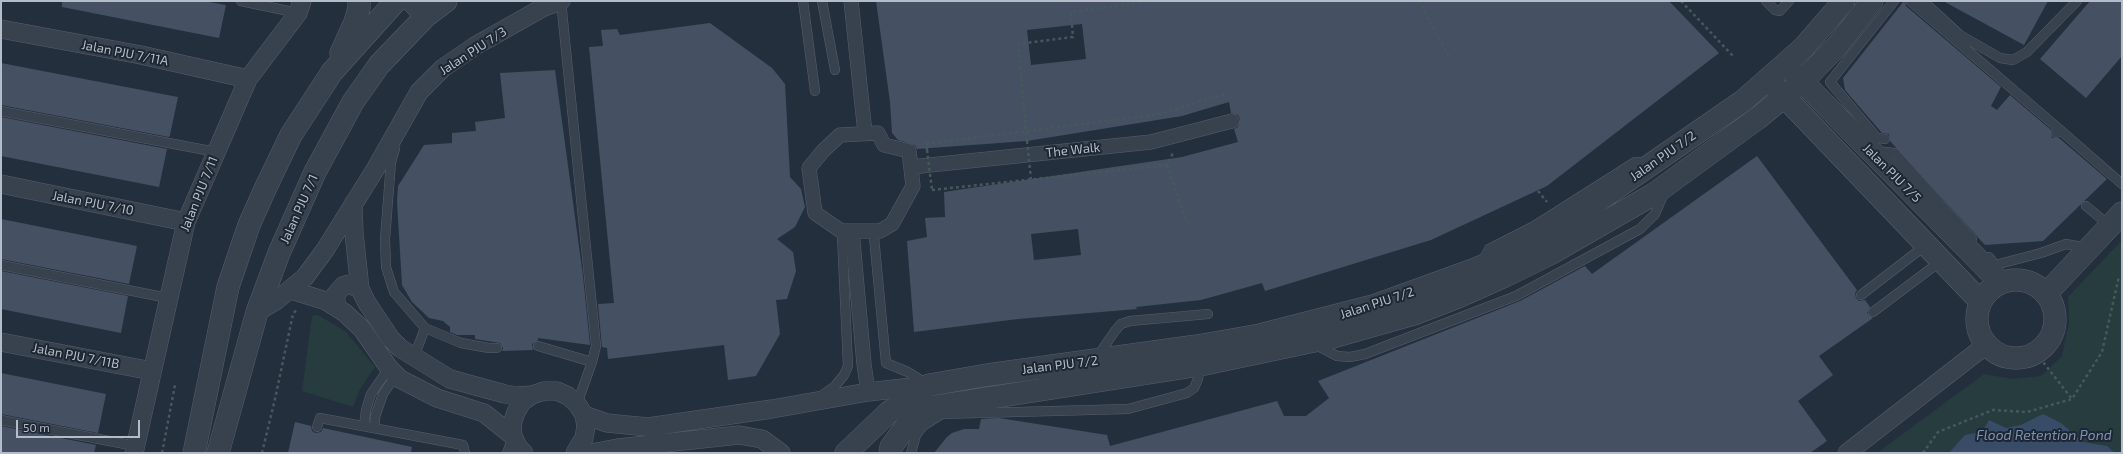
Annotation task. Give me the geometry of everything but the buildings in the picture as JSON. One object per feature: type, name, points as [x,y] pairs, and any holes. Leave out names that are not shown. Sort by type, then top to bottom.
[{"type":"street","points":[[332,72],[355,22],[359,8],[359,1]]},
{"type":"street","name":"Jalan PJU 7/1","points":[[218,453],[257,312],[279,253],[312,179],[342,121],[379,65],[410,33],[419,9],[446,1]]},
{"type":"street","name":"Jalan PJU 7/3","points":[[257,312],[296,292],[325,250],[419,92],[443,68],[475,46],[544,7],[561,1]]},
{"type":"street","points":[[851,1],[865,133]]},
{"type":"street","name":"Jalan PJU 7/2","points":[[846,453],[889,412],[929,385],[987,375],[1094,361],[1198,356],[1260,335],[1373,306],[1478,268],[1544,238],[1655,163],[1742,101],[1804,47],[1844,1]]},
{"type":"street","name":"Jalan PJU 7/2","points":[[890,453],[891,447],[907,425],[925,408],[1198,356],[1310,342],[1371,327],[1458,297],[1550,254],[1654,194],[1785,98],[1837,46],[1872,1]]},
{"type":"street","points":[[194,453],[228,287],[249,224],[291,135],[332,72],[389,4],[410,33]]},
{"type":"street","name":"Jalan PJU 7/11","points":[[134,450],[186,222],[248,79],[300,7]]},
{"type":"street","name":"Jalan PJU 7/11A","points":[[1,29],[141,55],[248,79]]},
{"type":"street","name":"Jalan PJU 7/5","points":[[1784,64],[1802,82],[1870,138],[2001,283]]},
{"type":"street","name":"Jalan PJU 7/5","points":[[1767,80],[1980,302]]},
{"type":"street","name":"The Walk","points":[[911,167],[1151,142],[1232,121]]},
{"type":"street","points":[[865,133],[878,133],[884,145],[909,151],[913,186],[892,224],[880,231],[847,234],[815,213],[809,168],[823,151],[840,135],[865,133]]},
{"type":"street","name":"Jalan PJU 7/10","points":[[1,184],[186,222]]},
{"type":"street","points":[[353,204],[354,233],[360,289],[367,303],[391,339],[400,348],[450,379],[517,396],[544,391],[557,391],[568,396],[580,409],[607,423],[648,426],[720,418],[868,392],[929,385]]},
{"type":"street","points":[[2046,294],[2116,220]]},
{"type":"street","points":[[847,234],[868,392]]},
{"type":"street","points":[[2013,280],[2025,281],[2037,286],[2046,294],[2053,306],[2055,319],[2053,332],[2046,344],[2036,353],[2023,357],[2010,358],[1997,353],[1986,345],[1980,336],[1976,324],[1980,302],[1986,294],[2001,283],[2013,280]]},
{"type":"street","points":[[338,307],[335,295],[343,286],[349,284],[360,289]]},
{"type":"street","points":[[296,292],[326,301],[338,307],[362,330],[392,372],[437,398],[484,413],[513,436]]},
{"type":"street","name":"Jalan PJU 7/11B","points":[[1,342],[152,371]]},
{"type":"street","points":[[1847,453],[1986,345]]},
{"type":"street","points":[[524,453],[518,447],[513,436],[512,424],[516,412],[522,402],[532,394]]},
{"type":"street","points":[[575,453],[584,438],[586,426],[580,409]]},
{"type":"street","points":[[591,453],[618,448],[739,435],[762,439],[782,453]]},
{"type":"lane","points":[[241,1],[300,7]]},
{"type":"lane","points":[[561,1],[596,346],[580,409]]},
{"type":"lane","points":[[802,1],[815,91]]},
{"type":"lane","points":[[822,1],[835,70]]},
{"type":"lane","points":[[1766,1],[1775,10],[1780,11],[1789,1]]},
{"type":"lane","points":[[1894,1],[1830,82],[1870,138],[1895,153],[1995,265],[2041,253],[2066,244],[2089,249]]},
{"type":"lane","points":[[1910,1],[1941,30],[2058,131],[2122,184]]},
{"type":"lane","points":[[1923,1],[1960,35],[2000,58],[2013,60],[2028,52],[2077,1]]},
{"type":"lane","points":[[1,111],[216,152]]},
{"type":"lane","points":[[405,117],[390,162],[385,231],[386,266],[394,292],[425,328],[461,343],[497,348]]},
{"type":"lane","points":[[2086,206],[2116,220]]},
{"type":"lane","points":[[813,401],[835,386],[844,375],[848,366],[847,234]]},
{"type":"lane","points":[[874,237],[886,363],[908,372],[929,385]]},
{"type":"lane","points":[[1861,295],[1934,253]]},
{"type":"lane","points":[[1873,312],[1934,253]]},
{"type":"lane","points":[[1,265],[168,298]]},
{"type":"lane","points":[[1094,361],[1115,331],[1122,324],[1130,321],[1208,314]]},
{"type":"lane","points":[[414,357],[425,328]]},
{"type":"lane","points":[[538,346],[592,362]]},
{"type":"lane","points":[[911,453],[916,435],[923,426],[942,414],[1128,409],[1186,393],[1194,388],[1198,379],[1198,356]]},
{"type":"lane","points":[[364,426],[366,410],[371,394],[392,372]]},
{"type":"lane","points":[[375,428],[375,417],[392,372]]},
{"type":"lane","points":[[1,420],[134,450]]},
{"type":"lane","points":[[318,423],[364,426],[464,449]]},
{"type":"lane","points":[[507,453],[513,436]]},
{"type":"path","points":[[1031,179],[1018,44],[1073,37],[1071,12],[1152,1]]},
{"type":"path","points":[[1419,1],[1449,57]]},
{"type":"path","points":[[1681,1],[1733,56]]},
{"type":"path","points":[[1167,165],[932,190],[926,144],[1160,114],[1224,94]]},
{"type":"path","points":[[1176,151],[1172,153],[1167,165],[1187,223]]},
{"type":"path","points":[[1538,191],[1547,202]]},
{"type":"path","points":[[1923,453],[1938,432],[1993,410],[2027,412],[2072,399],[2102,352],[2119,276]]},
{"type":"path","points":[[262,453],[293,314],[301,307],[296,292]]},
{"type":"path","points":[[2036,353],[2072,399]]},
{"type":"path","points":[[162,453],[175,385]]},
{"type":"green space","points":[[2122,240],[2122,453],[1877,453],[1984,374],[2013,379],[2041,376],[2062,356],[2069,323],[2068,297]]},
{"type":"green space","points":[[318,315],[346,332],[375,367],[360,389],[353,407],[302,391],[312,316]]},
{"type":"water","name":"Flood Retention Pond","points":[[2043,414],[2061,423],[2083,442],[2107,446],[2115,453],[1949,453],[1965,435],[1982,432],[1989,420],[2006,428],[2021,425]]}]
